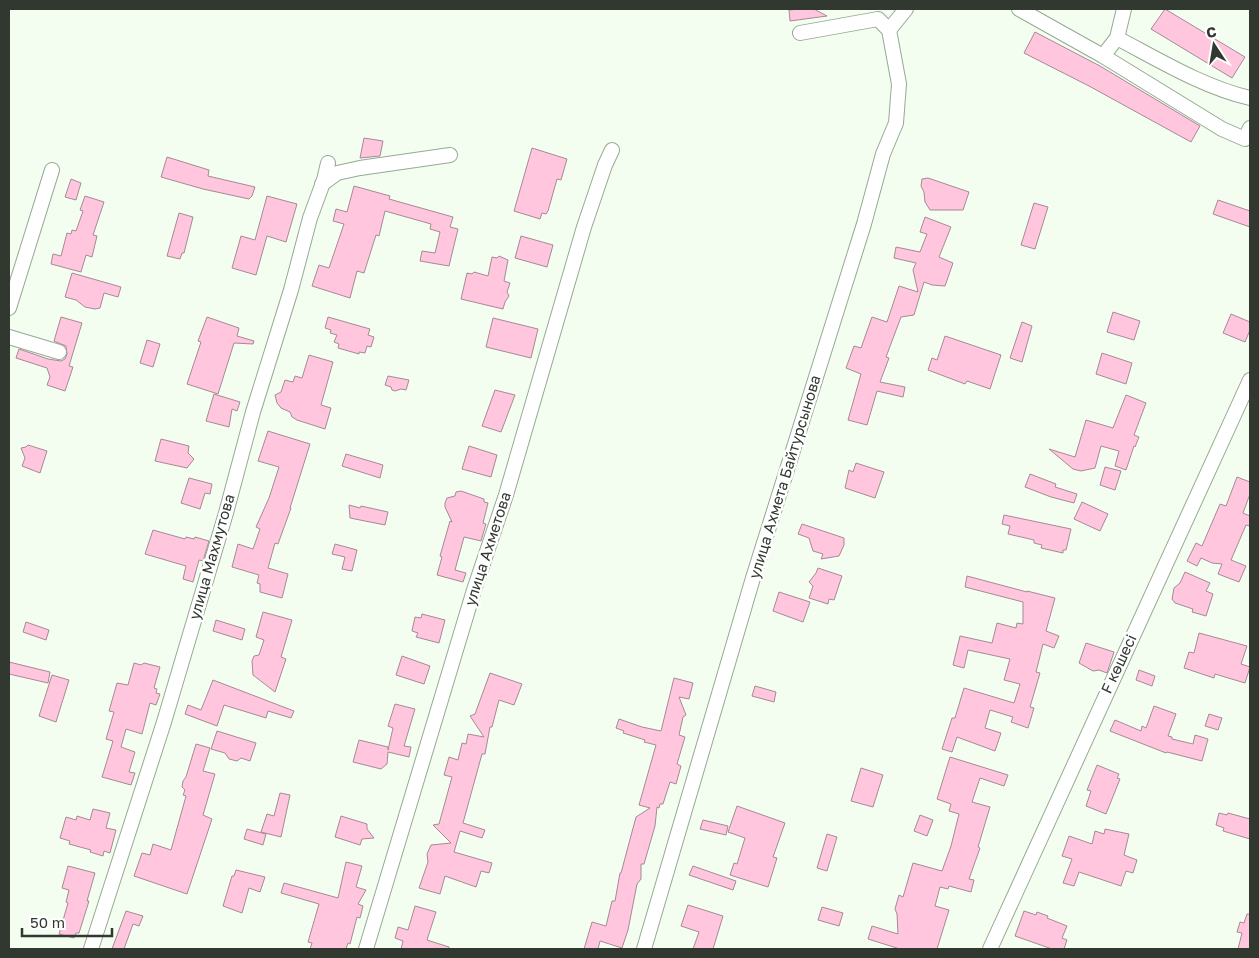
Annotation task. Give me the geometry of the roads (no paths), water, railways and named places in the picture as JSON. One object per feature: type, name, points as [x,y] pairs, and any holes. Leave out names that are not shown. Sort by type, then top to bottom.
[{"type":"street","points":[[878,19],[889,30],[904,9]]},
{"type":"street","points":[[800,33],[878,19],[904,9]]},
{"type":"street","points":[[1019,9],[1103,56],[1222,129],[1245,139],[1250,128]]},
{"type":"street","points":[[1103,56],[1117,38],[1124,9]]},
{"type":"street","name":"улица Ахмета Байтурсынова","points":[[644,949],[756,569],[864,224],[883,154],[896,123],[899,84],[889,30]]},
{"type":"street","points":[[1117,38],[1179,71],[1229,93],[1250,98]]},
{"type":"street","name":"улица Ахметова","points":[[366,949],[474,590],[506,495],[578,246],[604,165],[612,150]]},
{"type":"street","points":[[322,184],[337,174],[345,172],[450,154]]},
{"type":"street","name":"улица Махмутова","points":[[91,949],[164,722],[226,513],[253,412],[328,163]]},
{"type":"street","points":[[9,308],[52,170]]},
{"type":"street","points":[[9,337],[59,352]]},
{"type":"street","name":"F көшесі","points":[[990,949],[1250,380]]}]
